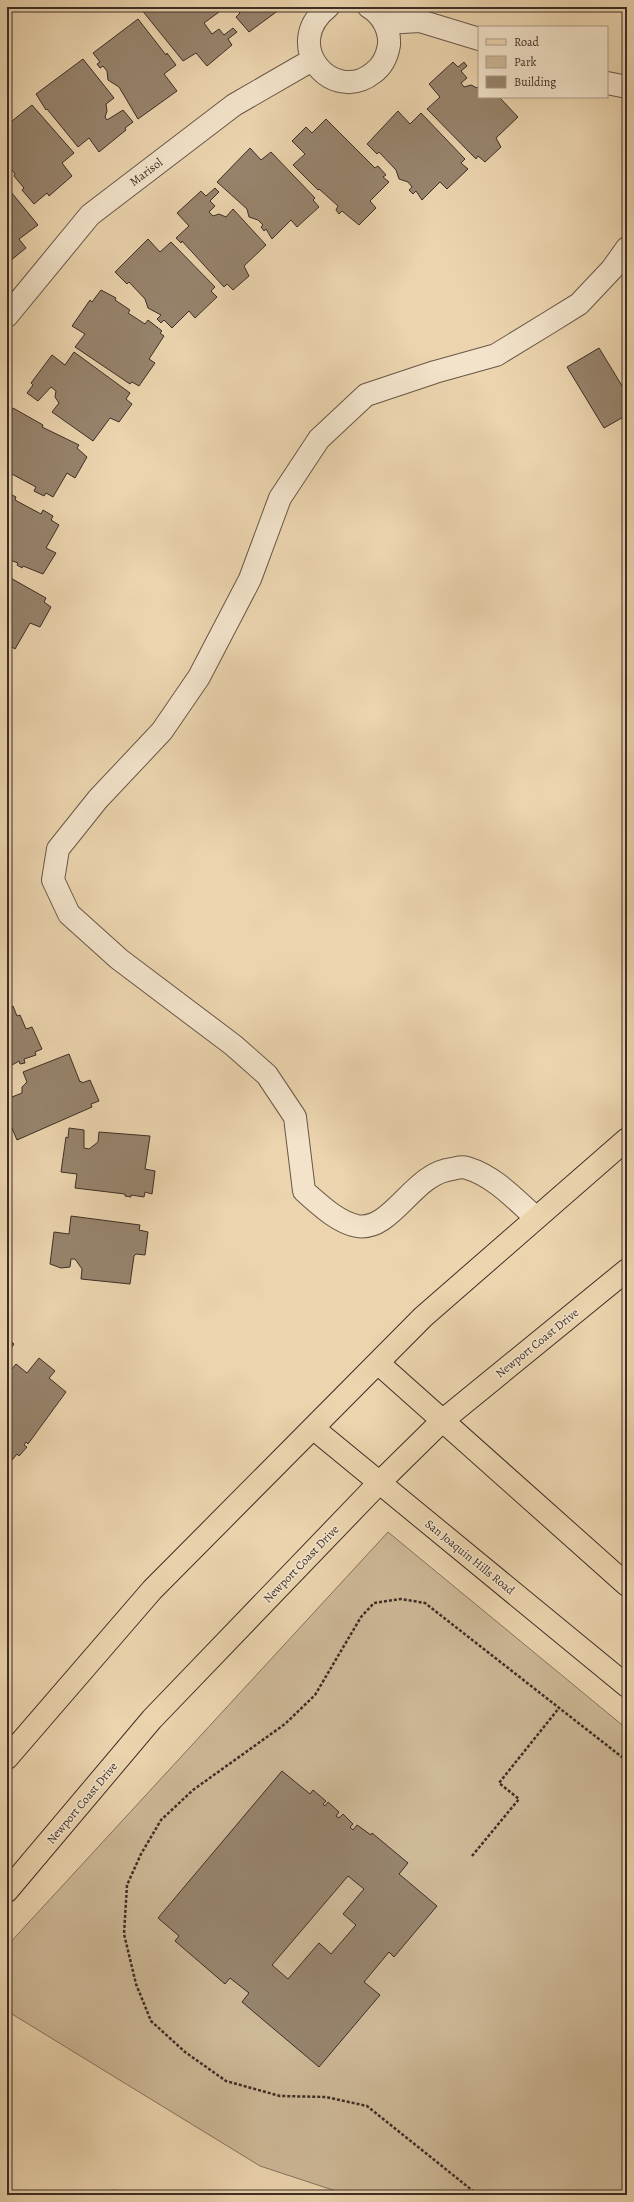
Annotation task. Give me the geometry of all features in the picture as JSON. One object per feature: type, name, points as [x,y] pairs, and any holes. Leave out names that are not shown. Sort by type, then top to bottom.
[{"type":"main road","points":[[7,1758],[152,1590],[424,1317],[536,1217],[627,1140]]},
{"type":"main road","name":"Newport Coast Drive","points":[[7,1891],[152,1719],[379,1483],[442,1421],[627,1270]]},
{"type":"main road","points":[[378,1363],[627,1585]]},
{"type":"main road","name":"San Joaquin Hills Road","points":[[314,1428],[627,1686]]},
{"type":"street","points":[[328,7],[318,15],[310,29],[308,44],[312,60],[322,72],[336,80],[351,82],[367,78],[380,68],[388,54],[389,39],[385,23],[375,11],[369,7]]},
{"type":"street","points":[[385,23],[420,21],[478,39]]},
{"type":"street","name":"Marisol","points":[[7,316],[90,215],[234,105],[312,60]]},
{"type":"street","points":[[608,83],[627,87]]},
{"type":"street","points":[[536,1217],[499,1185],[483,1174],[466,1167],[441,1170],[414,1188],[380,1223],[358,1226],[331,1214],[304,1191],[294,1117],[267,1075],[233,1045],[119,959],[68,914],[53,880],[58,849],[98,799],[162,732],[199,677],[250,579],[280,498],[319,439],[366,395],[435,372],[496,355],[550,322],[579,304],[612,269],[627,248]]},
{"type":"path","points":[[478,2195],[367,2106],[326,2097],[280,2096],[226,2081],[185,2052],[151,2022],[136,1984],[124,1934],[127,1885],[141,1854],[161,1820],[193,1790],[285,1724],[315,1695],[361,1617],[374,1603],[401,1599],[425,1604],[627,1761]]},
{"type":"path","points":[[472,1856],[518,1799],[499,1783],[559,1708]]},
{"type":"green space","points":[[388,1532],[627,1729],[627,2195],[348,2195],[260,2166],[7,2011],[7,1946]]},
{"type":"green space","points":[[112,2190],[194,2195],[94,2195]]},
{"type":"building","points":[[143,7],[214,7],[219,12],[204,23],[212,34],[219,29],[224,35],[233,28],[237,32],[228,39],[232,45],[207,66],[196,53],[183,61],[141,9]]},
{"type":"building","points":[[235,7],[283,7],[249,32],[236,17],[240,13]]},
{"type":"building","points":[[138,19],[166,55],[167,53],[176,65],[164,74],[177,91],[138,119],[119,87],[108,80],[107,71],[103,66],[100,68],[97,64],[100,62],[93,53]]},
{"type":"building","points":[[83,59],[114,98],[106,104],[107,111],[105,117],[107,120],[123,110],[133,122],[125,128],[126,130],[99,152],[89,138],[78,147],[47,109],[46,110],[36,94]]},
{"type":"building","points":[[453,62],[458,67],[464,62],[467,66],[461,71],[467,78],[461,83],[464,87],[471,85],[477,88],[478,87],[478,98],[500,98],[518,117],[496,138],[501,147],[485,162],[478,156],[476,159],[427,109],[440,97],[429,84]]},
{"type":"building","points":[[32,105],[74,153],[62,163],[72,176],[49,196],[47,193],[34,204],[22,190],[24,188],[14,176],[15,174],[12,170],[7,169],[7,125]]},
{"type":"building","points":[[398,111],[410,124],[421,113],[465,159],[461,163],[468,169],[447,189],[440,182],[422,200],[416,191],[413,194],[409,190],[412,187],[408,182],[399,179],[396,170],[379,152],[377,154],[367,144]]},
{"type":"building","points":[[326,119],[375,168],[378,166],[386,175],[383,177],[389,182],[370,201],[376,208],[359,225],[342,211],[339,214],[336,210],[338,206],[319,189],[318,190],[293,165],[305,154],[292,141],[306,127],[312,133]]},
{"type":"building","points":[[250,148],[261,160],[271,152],[315,198],[313,200],[319,207],[297,227],[291,220],[272,239],[266,229],[264,231],[261,227],[263,225],[258,220],[249,217],[247,209],[217,182]]},
{"type":"building","points":[[7,187],[38,225],[19,239],[26,248],[10,261],[7,257]]},
{"type":"building","points":[[215,188],[219,192],[210,201],[215,206],[209,212],[213,216],[219,214],[226,217],[233,209],[266,245],[244,266],[249,276],[233,290],[227,284],[224,287],[182,241],[181,243],[176,238],[189,226],[177,213],[201,191],[206,196]]},
{"type":"building","points":[[148,239],[160,252],[171,242],[215,287],[211,291],[217,297],[195,318],[189,311],[172,328],[164,320],[161,323],[157,319],[161,315],[148,308],[145,299],[129,282],[127,284],[115,272]]},
{"type":"building","points":[[101,290],[116,298],[115,300],[130,310],[128,313],[145,324],[148,320],[162,331],[160,333],[164,336],[149,359],[155,363],[139,386],[132,382],[130,384],[75,347],[85,334],[72,326],[90,300],[92,302]]},
{"type":"building","points":[[599,348],[627,394],[627,415],[604,428],[567,367]]},
{"type":"building","points":[[74,352],[130,393],[126,399],[132,404],[119,422],[110,418],[93,441],[52,412],[59,403],[55,397],[56,391],[51,387],[38,401],[27,393],[33,385],[31,383],[52,355],[65,365]]},
{"type":"building","points":[[13,408],[43,425],[42,427],[79,445],[77,448],[87,457],[75,478],[67,473],[53,497],[46,493],[44,496],[34,491],[36,487],[10,473],[7,476],[7,418]]},
{"type":"building","points":[[12,495],[16,497],[15,500],[41,514],[43,510],[53,516],[51,520],[59,525],[46,548],[56,553],[43,574],[23,566],[22,568],[17,565],[18,563],[7,559],[7,496],[10,498]]},
{"type":"building","points":[[7,576],[46,598],[44,602],[51,607],[40,627],[30,623],[15,649],[7,644]]},
{"type":"building","points":[[13,1006],[17,1016],[20,1015],[26,1029],[32,1027],[42,1049],[35,1052],[36,1055],[24,1059],[25,1063],[20,1064],[19,1061],[7,1068],[7,1009]]},
{"type":"building","points":[[69,1054],[80,1082],[81,1081],[82,1083],[90,1080],[99,1101],[91,1104],[92,1107],[17,1140],[11,1126],[7,1127],[7,1099],[22,1093],[22,1087],[27,1082],[23,1072]]},
{"type":"building","points":[[69,1128],[84,1130],[84,1148],[89,1149],[98,1142],[99,1132],[150,1136],[145,1169],[155,1171],[152,1194],[145,1192],[144,1197],[131,1195],[131,1197],[125,1196],[125,1194],[75,1188],[77,1174],[61,1172],[66,1137],[68,1138]]},
{"type":"building","points":[[71,1216],[140,1225],[139,1230],[148,1232],[145,1255],[136,1254],[134,1256],[130,1284],[81,1279],[82,1269],[75,1259],[71,1259],[70,1267],[61,1268],[50,1264],[54,1232],[69,1234]]},
{"type":"building","points":[[7,1338],[14,1344],[7,1354]]},
{"type":"building","points":[[39,1358],[55,1371],[49,1378],[66,1392],[28,1444],[26,1442],[24,1445],[27,1447],[19,1456],[17,1454],[7,1466],[7,1375],[16,1364],[27,1373]]},
{"type":"building","points":[[282,1771],[310,1794],[313,1790],[326,1801],[323,1804],[325,1806],[328,1802],[339,1812],[336,1816],[339,1818],[343,1814],[353,1824],[350,1827],[353,1830],[357,1825],[371,1835],[372,1833],[408,1863],[399,1874],[437,1906],[394,1957],[389,1952],[364,1982],[380,1995],[319,2067],[242,2002],[249,1993],[230,1978],[225,1984],[175,1941],[179,1936],[158,1918]],"holes":[[[348,1876],[364,1889],[343,1914],[356,1925],[331,1954],[319,1943],[288,1979],[272,1965]]]}]
